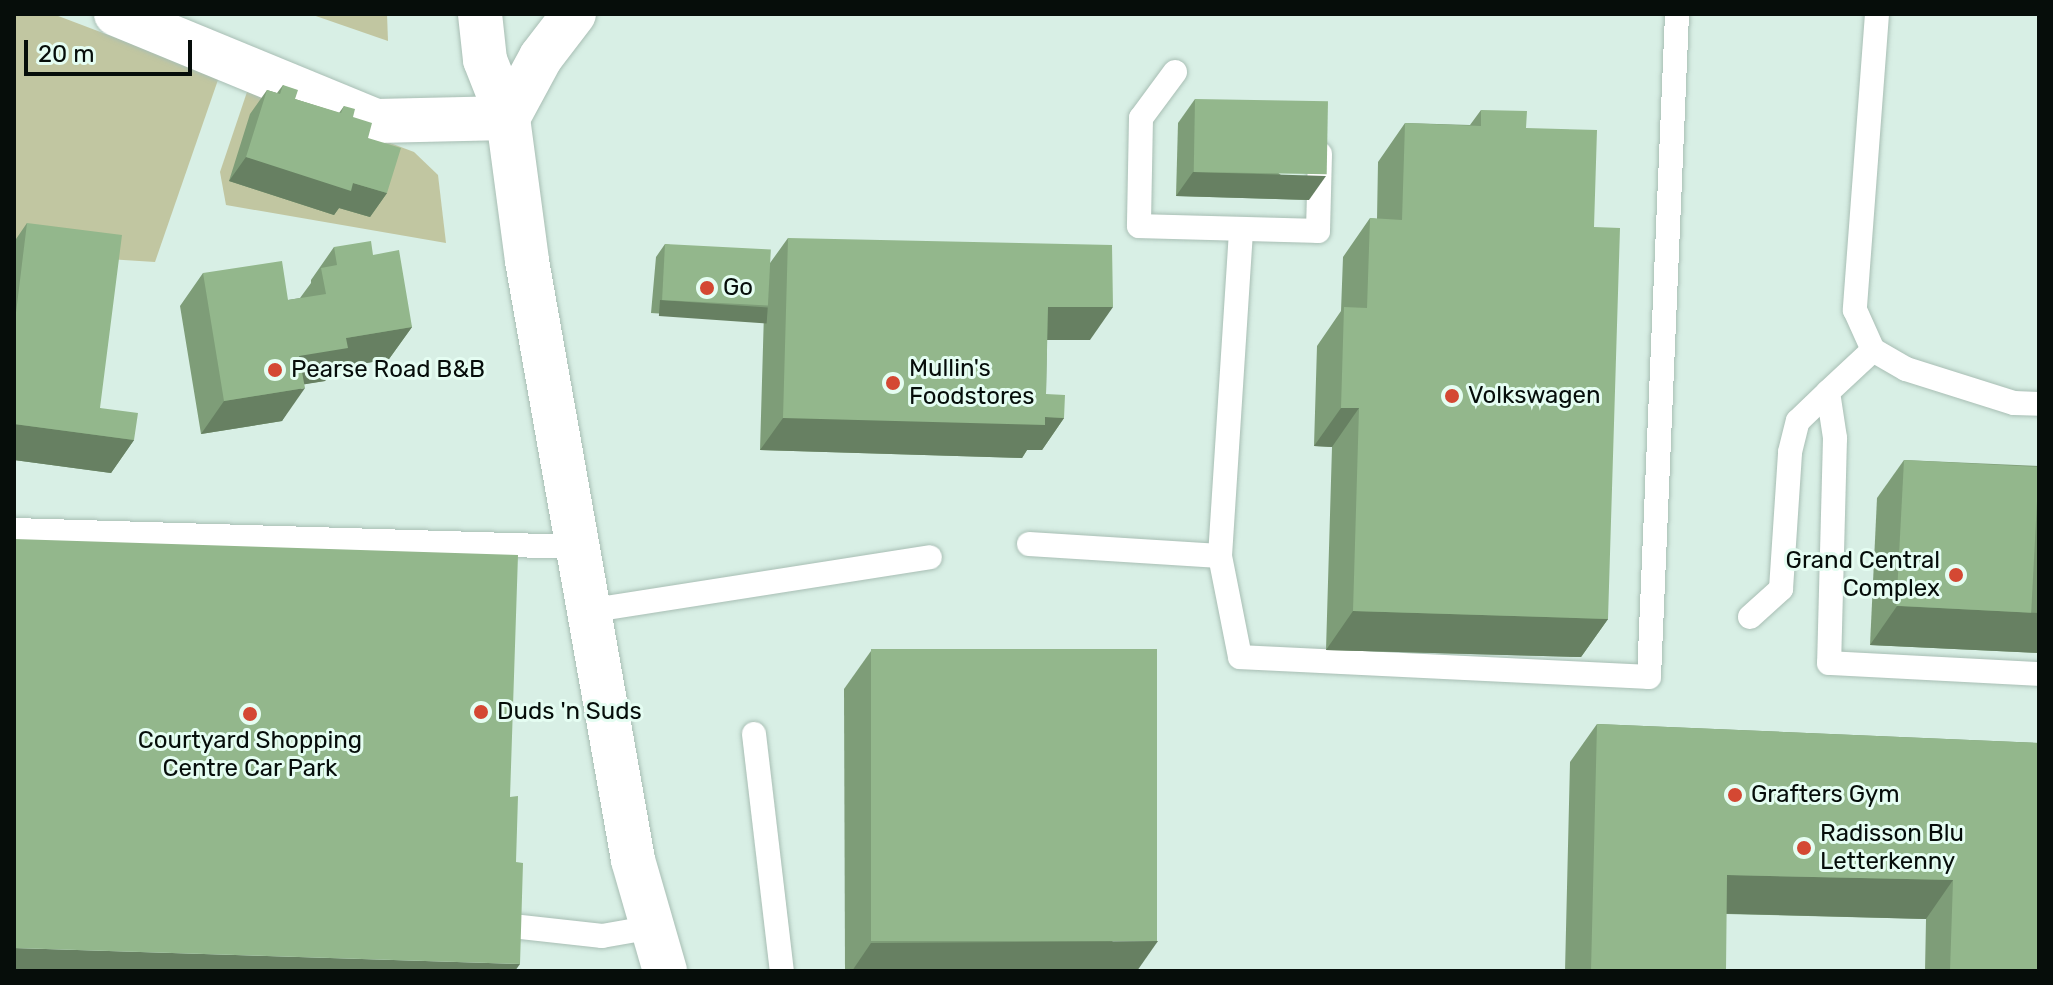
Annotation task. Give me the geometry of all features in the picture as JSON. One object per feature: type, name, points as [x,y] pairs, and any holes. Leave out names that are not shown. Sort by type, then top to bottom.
[{"type":"main road","points":[[116,14],[376,121],[508,118]]},
{"type":"main road","points":[[480,14],[485,60],[508,118],[521,226],[633,860],[665,971]]},
{"type":"main road","points":[[508,118],[548,46],[574,14]]},
{"type":"lane","points":[[1241,230],[1220,556],[1240,657],[1649,677],[1677,14]]},
{"type":"lane","points":[[1877,14],[1855,310],[1873,350],[1906,369],[2014,403],[2039,404]]},
{"type":"lane","points":[[1175,72],[1141,118],[1139,226],[1318,231],[1321,129]]},
{"type":"lane","points":[[1750,617],[1781,589],[1790,452],[1798,421],[1873,350]]},
{"type":"lane","points":[[1828,392],[1835,438],[1829,663],[2039,674]]},
{"type":"lane","points":[[14,530],[576,547]]},
{"type":"lane","points":[[1029,544],[1220,556]]},
{"type":"lane","points":[[587,611],[930,557]]},
{"type":"lane","points":[[754,734],[782,971]]},
{"type":"lane","points":[[503,925],[602,936],[653,927]]},
{"type":"green space","points":[[14,14],[53,14],[219,77],[155,262],[14,253]]},
{"type":"green space","points":[[310,14],[387,14],[388,41]]},
{"type":"green space","points":[[248,89],[414,152],[438,175],[446,243],[226,205],[220,172]]},
{"type":"building","points":[[283,85],[298,90],[295,99],[341,113],[344,106],[355,109],[353,117],[372,123],[368,138],[401,148],[387,193],[353,183],[351,191],[246,157],[267,90],[280,94]]},
{"type":"building","points":[[1195,99],[1328,101],[1327,174],[1194,172]]},
{"type":"building","name":"Volkswagen","points":[[1481,110],[1527,111],[1526,128],[1597,130],[1594,227],[1620,228],[1608,619],[1353,611],[1359,408],[1341,408],[1344,307],[1367,308],[1370,218],[1402,220],[1405,123],[1481,126]]},
{"type":"building","points":[[27,223],[122,235],[100,408],[138,413],[134,440],[14,424],[14,329]]},
{"type":"building","name":"Mullin's Foodstores","points":[[788,238],[1112,245],[1113,307],[1048,307],[1046,394],[1065,395],[1064,418],[1045,417],[1045,425],[783,418]]},
{"type":"building","points":[[371,241],[373,255],[399,250],[412,327],[346,338],[348,348],[299,356],[305,388],[224,401],[203,273],[282,261],[288,300],[326,294],[321,268],[337,265],[334,247]]},
{"type":"building","name":"Go","points":[[665,244],[771,250],[768,305],[662,300]]},
{"type":"building","points":[[1904,460],[2039,467],[2031,613],[1896,606]]},
{"type":"building","name":"Courtyard Shopping Centre Car Park","points":[[14,539],[518,555],[510,797],[518,796],[516,862],[523,863],[520,964],[14,948]]},
{"type":"building","points":[[871,649],[1157,649],[1157,941],[871,941]]},
{"type":"building","name":"Radisson Blu Letterkenny","points":[[1597,724],[2039,743],[2039,971],[1950,971],[1953,880],[1727,875],[1726,971],[1591,971]]},
{"type":"place","name":"Go","points":[[707,288]]},
{"type":"place","name":"Pearse Road B&B","points":[[275,370]]},
{"type":"place","name":"Mullin's Foodstores","points":[[893,383]]},
{"type":"place","name":"Volkswagen","points":[[1452,396]]},
{"type":"place","name":"Grand Central Complex","points":[[1956,575]]},
{"type":"place","name":"Duds 'n Suds","points":[[481,712]]},
{"type":"place","name":"Courtyard Shopping Centre Car Park","points":[[250,714]]},
{"type":"place","name":"Grafters Gym","points":[[1735,795]]},
{"type":"place","name":"Radisson Blu Letterkenny","points":[[1804,848]]}]
